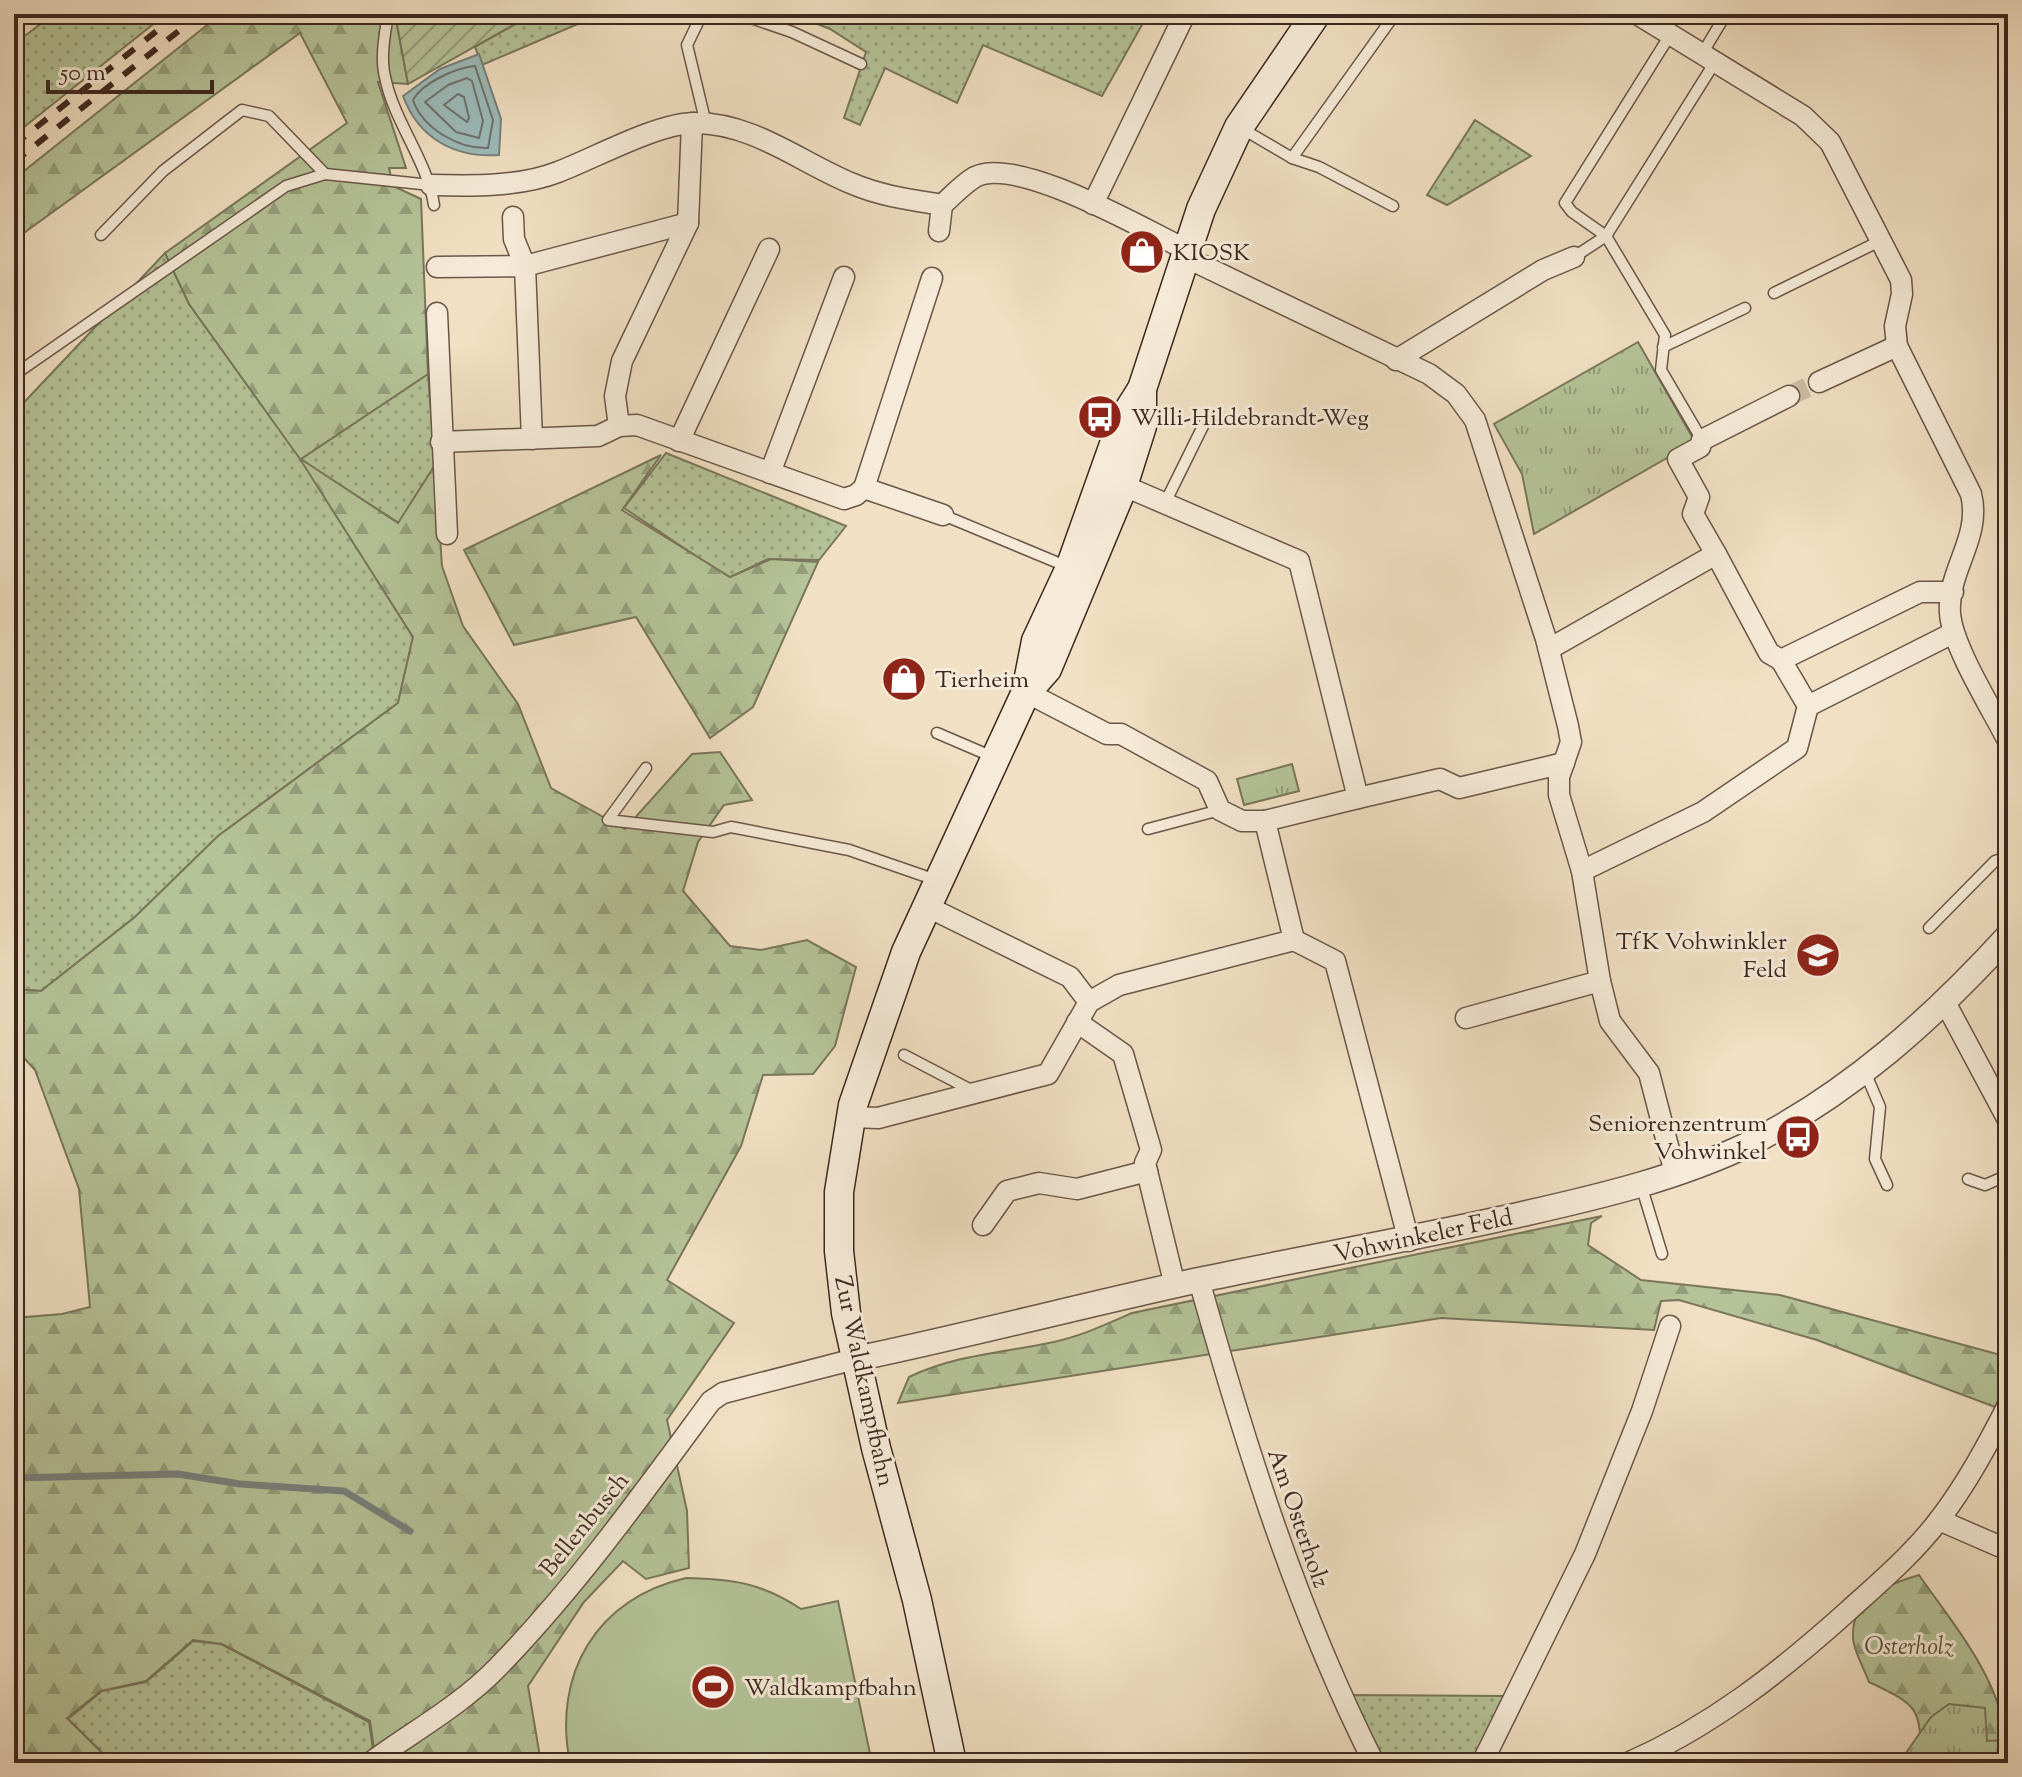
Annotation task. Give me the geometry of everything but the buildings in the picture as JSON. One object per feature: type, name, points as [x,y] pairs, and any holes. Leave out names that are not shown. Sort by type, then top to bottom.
[{"type":"main road","name":"Zur Waldkampfbahn","points":[[952,1763],[917,1600],[855,1359],[839,1251],[839,1192],[851,1117],[877,1029],[932,893],[1026,692],[1036,641],[1070,568],[1123,419],[1142,389],[1201,209],[1239,127],[1316,14]]},
{"type":"main road","name":"Zur Waldkampfbahn","points":[[1026,692],[1047,669],[1122,489],[1142,426],[1142,389]]},
{"type":"street","points":[[1093,204],[1185,14]]},
{"type":"street","points":[[1637,14],[1664,25],[1708,58],[1803,116],[1830,142],[1882,240],[1901,280],[1902,294],[1895,326],[1897,346],[1971,494],[1976,511],[1974,529],[1949,611],[1953,633],[2008,741]]},
{"type":"street","points":[[619,426],[615,396],[619,370],[688,223],[699,123]]},
{"type":"street","points":[[432,195],[466,186],[511,199],[554,174],[637,139],[699,123],[760,137],[856,185],[892,197],[942,205]]},
{"type":"street","points":[[939,231],[942,205],[977,176],[1001,173],[1040,180],[1429,374],[1456,394],[1475,420],[1549,649],[1571,742],[1559,795],[1582,871],[1600,981],[1610,1021],[1649,1073],[1675,1173]]},
{"type":"street","points":[[511,199],[514,239],[525,266],[532,439]]},
{"type":"street","points":[[437,267],[525,266],[688,223]]},
{"type":"street","points":[[679,441],[769,249]]},
{"type":"street","points":[[1396,360],[1543,270],[1574,257]]},
{"type":"street","points":[[770,473],[844,277]]},
{"type":"street","points":[[441,442],[598,436],[619,426],[637,425],[844,499],[856,495],[864,488],[932,278]]},
{"type":"street","points":[[437,313],[447,534]]},
{"type":"street","points":[[1819,382],[1897,346]]},
{"type":"street","points":[[1582,871],[1703,812],[1797,748],[1808,706],[1781,660],[1769,653],[1693,514],[1699,497],[1678,459],[1700,447],[1702,440],[1789,396]]},
{"type":"street","points":[[864,488],[943,515]]},
{"type":"street","points":[[1122,489],[1136,491],[1299,561],[1358,798]]},
{"type":"street","points":[[1549,649],[1716,554]]},
{"type":"street","points":[[1781,660],[1920,592],[1953,592]]},
{"type":"street","points":[[1808,706],[1953,633]]},
{"type":"street","points":[[1026,692],[1107,734],[1121,734],[1207,781],[1220,810],[1242,821],[1265,821],[1440,779],[1459,788],[1564,763]]},
{"type":"street","points":[[1265,821],[1294,940]]},
{"type":"street","points":[[932,893],[1070,977],[1089,1002]]},
{"type":"street","name":"Vohwinkeler Feld","points":[[855,1359],[1187,1283],[1409,1241],[1641,1185],[1675,1173],[1748,1144],[1865,1072],[1946,1004],[2008,936]]},
{"type":"street","points":[[851,1117],[878,1118],[1048,1074],[1089,1002],[1119,985],[1294,940],[1335,961],[1409,1241]]},
{"type":"street","points":[[1466,1018],[1600,981]]},
{"type":"street","points":[[1946,1004],[2006,1109]]},
{"type":"street","name":"Am Osterholz","points":[[1077,1022],[1123,1054],[1151,1150],[1145,1163],[1147,1171],[1277,1539],[1311,1630],[1374,1763]]},
{"type":"street","points":[[983,1225],[1007,1191],[1039,1183],[1077,1189],[1147,1171]]},
{"type":"street","points":[[1482,1763],[1585,1554],[1642,1411],[1670,1326]]},
{"type":"street","name":"Bellenbusch","points":[[370,1763],[448,1709],[495,1670],[644,1493],[711,1401],[723,1393],[855,1359]]},
{"type":"street","points":[[1628,1763],[1681,1738],[1766,1682],[1892,1571],[1939,1520],[1983,1452],[2008,1405]]},
{"type":"street","points":[[1939,1520],[2008,1550]]},
{"type":"lane","points":[[699,123],[687,45],[702,14]]},
{"type":"lane","points":[[739,14],[792,32],[861,64]]},
{"type":"lane","points":[[1292,158],[1395,14]]},
{"type":"lane","points":[[1574,257],[1606,236],[1708,58],[1726,14]]},
{"type":"lane","points":[[390,15],[384,74],[395,110],[432,195]]},
{"type":"lane","points":[[1664,25],[1565,203],[1572,212],[1606,236],[1665,335],[1661,370],[1702,440]]},
{"type":"lane","points":[[101,235],[163,171],[242,110],[269,116],[325,174]]},
{"type":"lane","points":[[1239,127],[1292,158],[1319,167],[1393,206]]},
{"type":"lane","points":[[14,375],[286,186],[325,174],[432,195]]},
{"type":"lane","points":[[1774,293],[1882,240]]},
{"type":"lane","points":[[1663,347],[1745,308]]},
{"type":"lane","points":[[1164,505],[1205,422]]},
{"type":"lane","points":[[943,515],[1070,568]]},
{"type":"lane","points":[[937,733],[995,758]]},
{"type":"lane","points":[[646,768],[608,820],[713,832],[731,827],[849,850],[932,893]]},
{"type":"lane","points":[[1148,829],[1220,810]]},
{"type":"lane","points":[[1929,928],[1995,861],[2008,857]]},
{"type":"lane","points":[[904,1055],[976,1092]]},
{"type":"lane","points":[[1865,1072],[1880,1107],[1875,1159],[1887,1185]]},
{"type":"lane","points":[[1968,1179],[1985,1185],[2008,1175]]},
{"type":"lane","points":[[1641,1185],[1662,1254]]},
{"type":"green space","points":[[54,14],[166,14],[14,135],[14,44]]},
{"type":"green space","points":[[221,14],[395,14],[408,84],[378,82],[406,168],[389,168],[393,186],[421,199],[428,374],[301,459],[398,523],[435,465],[442,566],[463,626],[518,704],[551,788],[625,829],[692,754],[720,752],[752,800],[724,805],[698,842],[683,891],[730,946],[761,950],[807,940],[856,967],[835,1046],[813,1074],[763,1075],[741,1146],[667,1280],[734,1323],[667,1420],[687,1511],[689,1568],[646,1579],[623,1561],[584,1602],[528,1686],[541,1763],[376,1763],[370,1721],[222,1644],[193,1640],[146,1681],[101,1691],[67,1718],[112,1763],[14,1763],[14,1318],[62,1314],[90,1307],[79,1189],[35,1070],[14,1047],[14,989],[41,991],[135,917],[218,836],[398,703],[413,637],[300,459],[189,304],[165,253],[347,123],[300,33],[14,240],[14,179]]},
{"type":"green space","points":[[395,14],[533,14],[408,84]]},
{"type":"green space","points":[[533,14],[601,14],[482,65],[475,47]]},
{"type":"green space","points":[[792,14],[1148,14],[1102,96],[983,45],[957,103],[885,68],[860,125],[844,118],[866,52],[830,29]]},
{"type":"green space","points":[[1475,120],[1531,156],[1447,205],[1427,195]]},
{"type":"green space","points":[[165,253],[189,304],[301,459],[428,374],[435,465],[399,523],[302,461],[413,637],[398,703],[218,836],[135,917],[41,991],[14,989],[14,413]]},
{"type":"green space","points":[[1638,342],[1695,442],[1534,534],[1522,474],[1494,424]]},
{"type":"green space","points":[[666,453],[846,526],[819,560],[768,559],[729,578],[624,508]]},
{"type":"green space","points":[[661,455],[622,510],[730,577],[771,559],[818,562],[753,707],[710,738],[636,617],[514,645],[464,550]]},
{"type":"green space","points":[[1292,764],[1299,791],[1244,805],[1237,779]]},
{"type":"green space","points":[[1602,1216],[1591,1223],[1588,1245],[1641,1280],[1780,1295],[2008,1357],[2008,1379],[1995,1407],[1817,1340],[1679,1300],[1661,1301],[1654,1330],[1441,1318],[898,1403],[909,1377],[926,1370],[961,1359],[1060,1340],[1132,1313]]},
{"type":"green space","name":"Osterholz","points":[[1919,1575],[1965,1640],[1991,1686],[2006,1736],[2008,1763],[1920,1763],[1920,1731],[1914,1711],[1899,1697],[1869,1682],[1853,1640],[1859,1610],[1885,1588]]},
{"type":"green space","name":"Waldkampfbahn","points":[[686,1578],[746,1584],[773,1593],[801,1609],[838,1601],[872,1763],[570,1763],[566,1730],[568,1699],[575,1671],[588,1645],[605,1622],[628,1603],[655,1588]]},
{"type":"green space","points":[[193,1641],[221,1644],[369,1722],[374,1755],[362,1763],[113,1763],[68,1719],[102,1691],[146,1682]]},
{"type":"green space","points":[[1349,1695],[1507,1696],[1478,1752],[1467,1763],[1390,1763],[1375,1746]]},
{"type":"green space","points":[[1949,1704],[1985,1708],[1987,1741],[2008,1740],[2008,1763],[1899,1763],[1931,1717]]},
{"type":"water","points":[[479,54],[501,119],[499,155],[468,153],[440,143],[419,124],[403,96],[440,69]]},
{"type":"waterway","points":[[14,1478],[178,1474],[240,1484],[344,1491],[410,1531]]},
{"type":"tunnel","points":[[1789,396],[1819,382]]},
{"type":"railway","points":[[14,145],[178,14]]},
{"type":"railway","points":[[14,162],[200,14]]},
{"type":"place","name":"KIOSK","points":[[1142,252]]},
{"type":"place","name":"Willi-Hildebrandt-Weg","points":[[1100,417]]},
{"type":"place","name":"Tierheim","points":[[904,679]]},
{"type":"place","name":"TfK Vohwinkler Feld","points":[[1818,955]]},
{"type":"place","name":"Seniorenzentrum Vohwinkel","points":[[1798,1137]]},
{"type":"place","name":"Waldkampfbahn","points":[[713,1687]]}]
